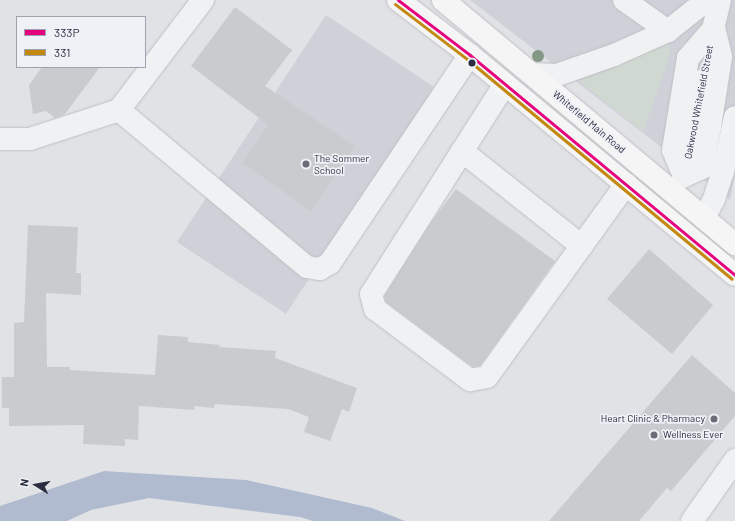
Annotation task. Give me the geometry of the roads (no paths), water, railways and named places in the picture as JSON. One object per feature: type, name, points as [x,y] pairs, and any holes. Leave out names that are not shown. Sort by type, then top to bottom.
[{"type":"main road","points":[[398,0],[470,55],[735,275]]},
{"type":"main road","name":"Whitefield Main Road","points":[[443,0],[532,74],[681,186],[704,218],[735,244]]},
{"type":"street","points":[[0,139],[30,139],[119,110],[204,0]]},
{"type":"street","points":[[624,0],[668,31]]},
{"type":"street","points":[[532,74],[556,75],[571,71],[668,31],[707,0]]},
{"type":"street","name":"Oakwood Whitefield Street","points":[[681,186],[720,0]]},
{"type":"street","points":[[119,110],[307,267],[320,269],[330,263],[470,55]]},
{"type":"street","points":[[505,84],[371,294],[375,309],[470,380],[487,377],[626,184]]},
{"type":"street","points":[[704,218],[714,199],[723,172],[735,117]]},
{"type":"street","points":[[462,151],[582,246]]},
{"type":"street","points":[[692,521],[735,460]]},
{"type":"water","points":[[104,471],[246,480],[372,508],[405,521],[313,521],[300,517],[149,498],[91,510],[67,521],[0,521],[0,506]]},
{"type":"place","name":"The Sommer School","points":[[306,164]]},
{"type":"place","name":"Heart Clinic & Pharmacy","points":[[714,419]]},
{"type":"place","name":"Wellness Ever","points":[[654,435]]}]
